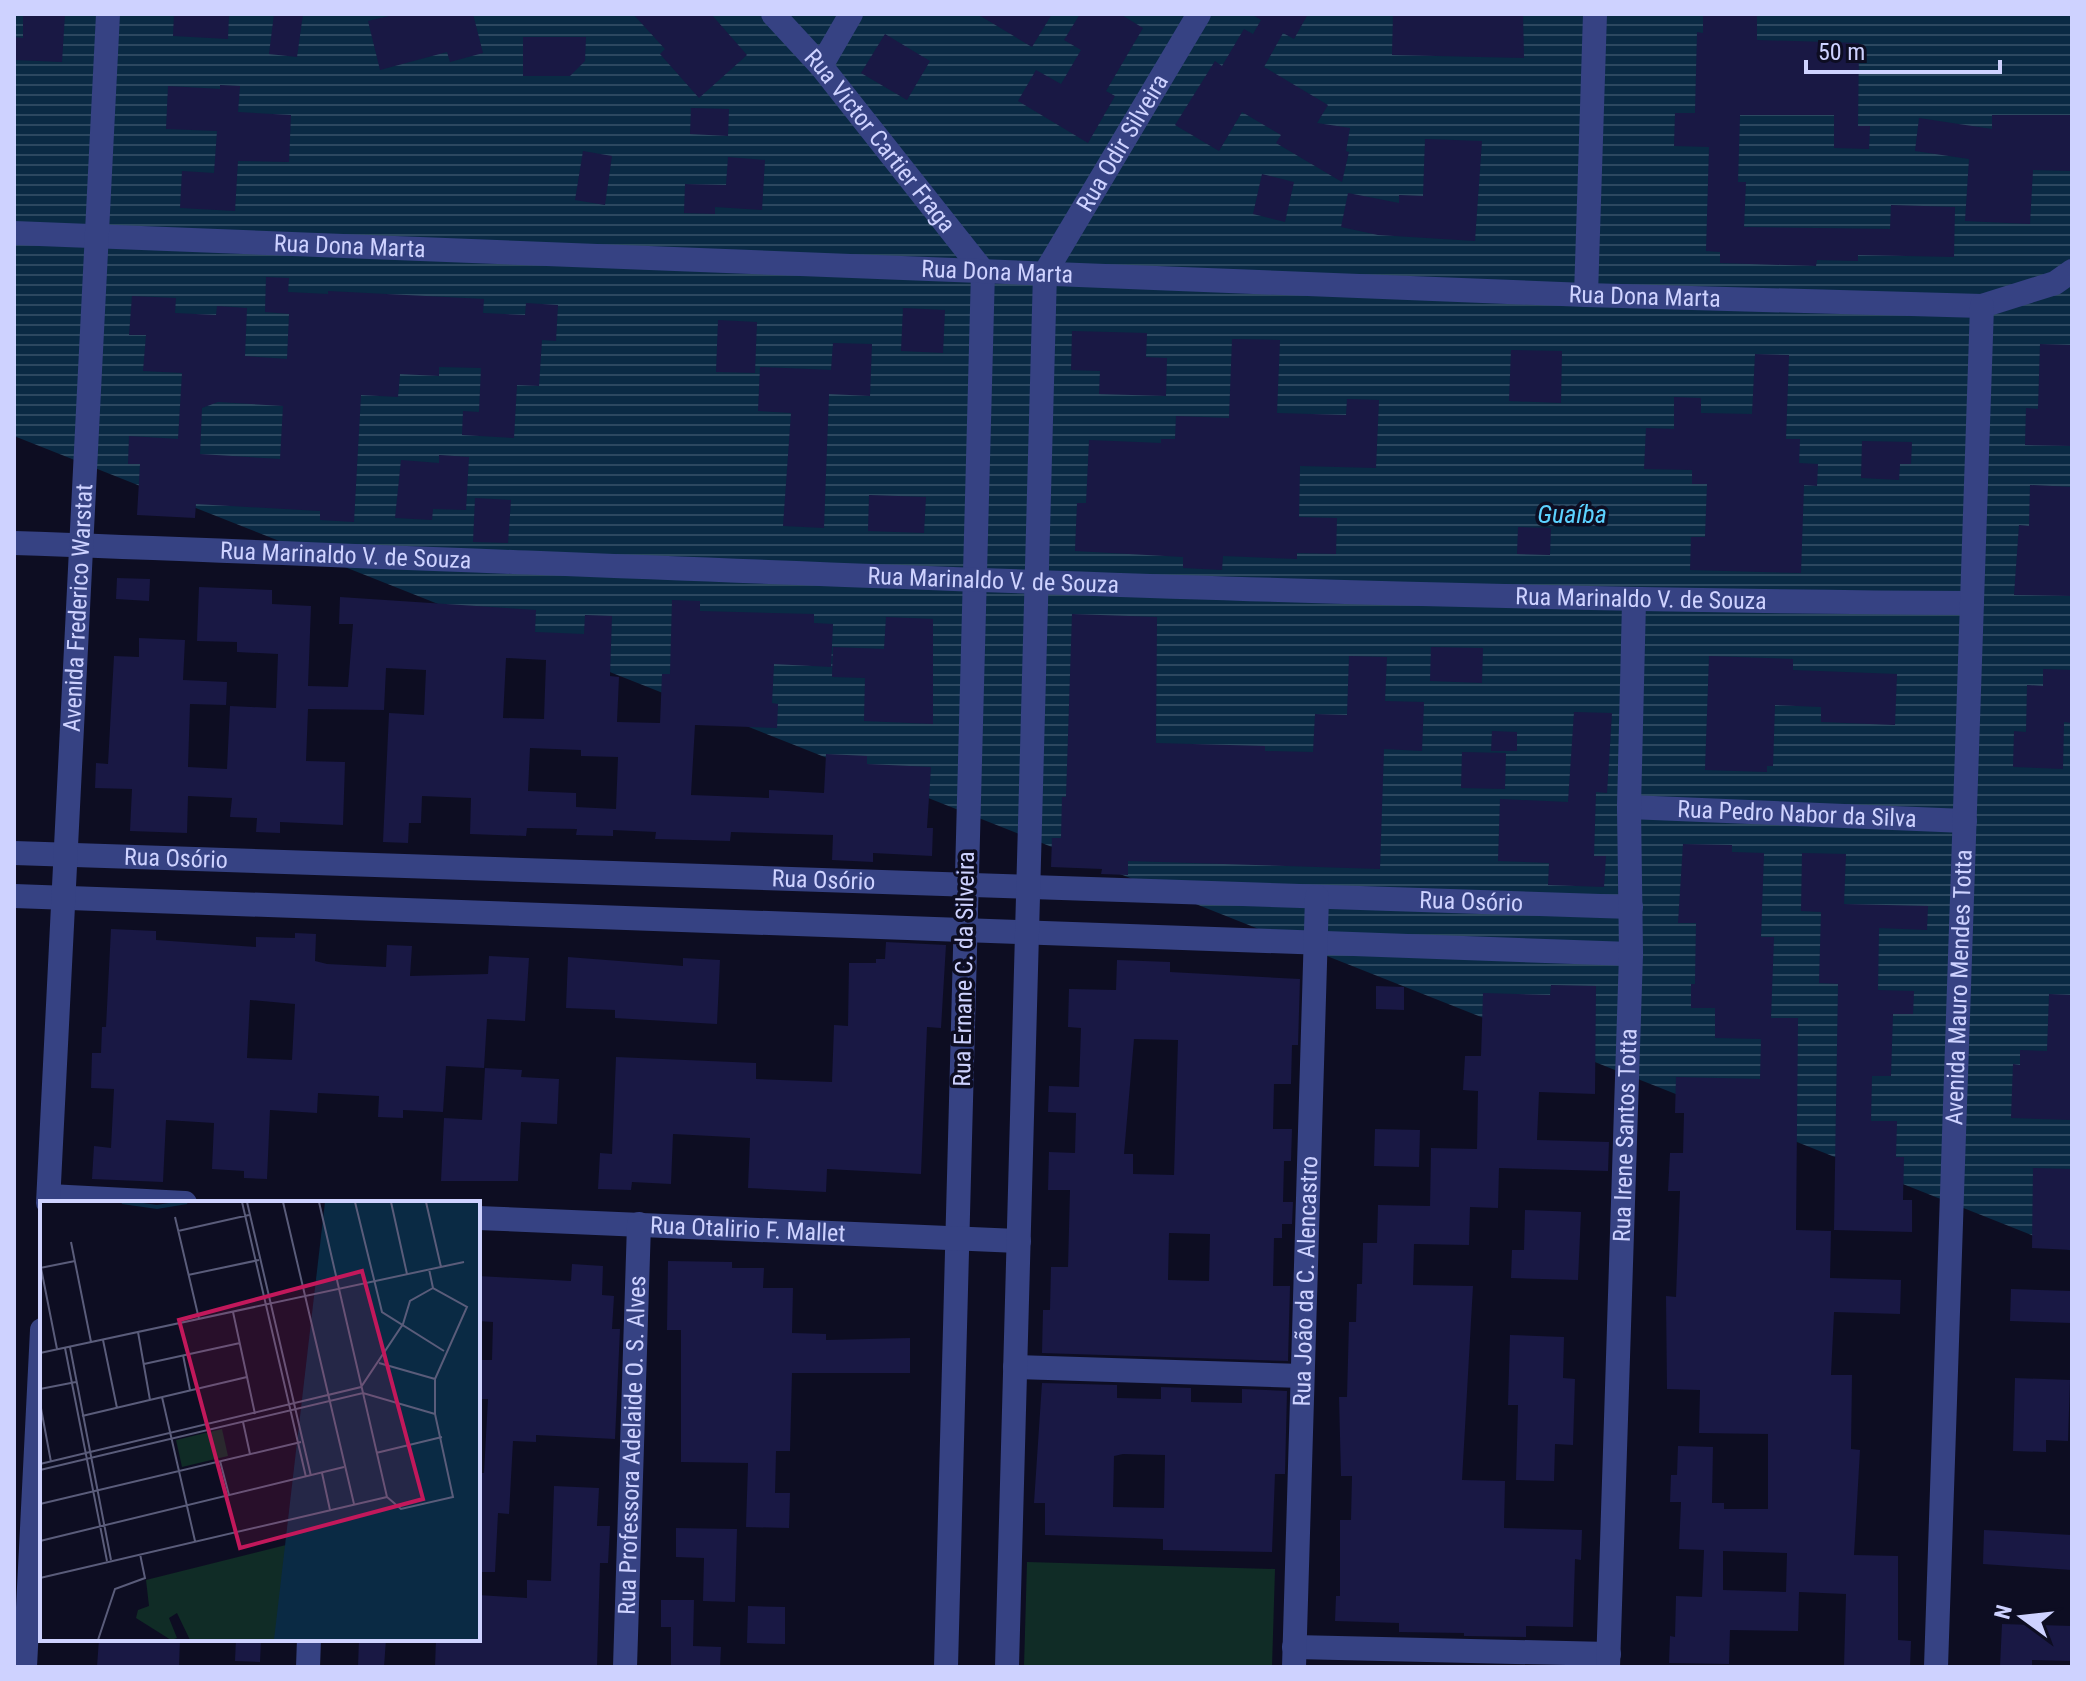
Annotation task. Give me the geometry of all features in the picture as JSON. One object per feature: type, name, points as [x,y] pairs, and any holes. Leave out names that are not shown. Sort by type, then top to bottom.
[{"type":"street","name":"Avenida Frederico Warstat","points":[[49,1200],[108,14]]},
{"type":"street","name":"Rua Victor Cartier Fraga","points":[[773,14],[821,66],[983,271]]},
{"type":"street","points":[[821,66],[851,14]]},
{"type":"street","name":"Rua Odir Silveira","points":[[1045,273],[1199,14]]},
{"type":"street","points":[[1586,295],[1595,14]]},
{"type":"street","name":"Rua Dona Marta","points":[[14,233],[1586,295],[1982,306],[2055,283],[2072,271]]},
{"type":"street","name":"Rua Ernane C. da Silveira","points":[[946,1667],[983,271]]},
{"type":"street","points":[[1007,1667],[1045,273]]},
{"type":"street","name":"Avenida Mauro Mendes Totta","points":[[1936,1667],[1982,306]]},
{"type":"street","name":"Rua Marinaldo V. de Souza","points":[[14,543],[1037,583],[1634,602],[1972,603]]},
{"type":"street","name":"Rua Irene Santos Totta","points":[[1608,1661],[1631,954],[1629,807],[1634,602]]},
{"type":"street","name":"Rua Pedro Nabor da Silva","points":[[1629,807],[1965,821]]},
{"type":"street","name":"Rua Osório","points":[[14,853],[1631,907]]},
{"type":"street","points":[[360,908],[361,865]]},
{"type":"street","name":"Rua Osório","points":[[14,896],[1631,954]]},
{"type":"street","name":"Rua João da C. Alencastro","points":[[1294,1657],[1317,897]]},
{"type":"street","points":[[49,1200],[94,1201]]},
{"type":"street","name":"Rua Otalirio F. Mallet","points":[[480,1218],[1019,1241]]},
{"type":"street","name":"Rua Professora Adelaide O. S. Alves","points":[[625,1667],[639,1224]]},
{"type":"street","points":[[25,1667],[24,1502],[40,1349]]},
{"type":"street","points":[[1015,1367],[1302,1376]]},
{"type":"street","points":[[308,1667],[309,1641]]},
{"type":"street","points":[[1294,1657],[1608,1661]]},
{"type":"green space","points":[[1027,1562],[1275,1569],[1272,1667],[1024,1667]]},
{"type":"water","name":"Guaíba","points":[[14,14],[2072,14],[2072,1251],[14,436]]},
{"type":"building","points":[[23,14],[65,14],[62,62],[14,60],[14,37],[23,38]]},
{"type":"building","points":[[174,14],[229,14],[228,39],[173,36]]},
{"type":"building","points":[[274,14],[303,14],[297,57],[269,54]]},
{"type":"building","points":[[397,14],[473,14],[483,53],[450,62],[447,52],[380,70],[368,21]]},
{"type":"building","points":[[633,14],[711,14],[747,55],[699,98],[660,54],[665,49]]},
{"type":"building","points":[[977,14],[1052,14],[1032,47]]},
{"type":"building","points":[[1080,14],[1120,14],[1143,28],[1106,91],[1115,96],[1088,143],[1018,101],[1036,70],[1061,84],[1081,50],[1064,40]]},
{"type":"building","points":[[1251,14],[1308,14],[1294,39],[1283,33],[1264,67],[1328,105],[1317,123],[1350,128],[1346,151],[1349,152],[1342,182],[1276,143],[1281,135],[1242,112],[1219,151],[1175,125],[1215,61],[1222,66],[1244,29],[1253,34],[1261,20]]},
{"type":"building","points":[[1393,14],[1523,14],[1524,58],[1392,55]]},
{"type":"building","points":[[1703,14],[1757,14],[1757,40],[1859,43],[1858,126],[1870,126],[1869,149],[1834,148],[1834,115],[1740,115],[1738,182],[1746,182],[1744,227],[1890,229],[1891,205],[1955,207],[1954,257],[1858,255],[1858,261],[1817,260],[1816,266],[1720,263],[1720,252],[1706,251],[1709,147],[1674,146],[1675,113],[1695,113],[1697,32],[1703,33]]},
{"type":"building","points":[[885,34],[930,61],[907,100],[861,73]]},
{"type":"building","points":[[523,37],[586,37],[585,61],[570,76],[523,76]]},
{"type":"building","points":[[220,85],[240,86],[238,112],[291,115],[289,162],[238,161],[235,211],[180,208],[182,171],[214,173],[217,131],[166,129],[168,86],[220,89]]},
{"type":"building","points":[[691,108],[729,109],[728,136],[690,134]]},
{"type":"building","points":[[1992,115],[2070,115],[2070,171],[2033,170],[2030,224],[1965,221],[1969,159],[1915,151],[1919,118],[1992,129]]},
{"type":"building","points":[[1425,139],[1482,141],[1475,241],[1378,235],[1341,227],[1348,193],[1399,203],[1399,195],[1423,196]]},
{"type":"building","points":[[583,151],[612,156],[605,205],[575,200]]},
{"type":"building","points":[[728,157],[765,160],[762,210],[715,207],[715,214],[684,213],[685,184],[726,185]]},
{"type":"building","points":[[1262,174],[1294,182],[1285,222],[1253,214]]},
{"type":"building","points":[[266,277],[289,278],[288,292],[328,294],[328,291],[484,299],[483,313],[525,315],[526,303],[558,305],[556,341],[542,340],[539,386],[517,385],[514,438],[462,435],[463,411],[479,412],[481,368],[439,367],[439,376],[400,374],[398,397],[361,395],[354,522],[320,520],[320,511],[196,504],[195,518],[137,515],[140,464],[128,464],[129,436],[178,439],[182,373],[143,371],[146,335],[129,335],[132,296],[176,298],[175,313],[216,315],[217,306],[247,308],[245,356],[287,359],[289,314],[265,312]],"holes":[[[218,402],[283,406],[280,459],[200,454],[202,408]]]},
{"type":"building","points":[[903,308],[945,310],[943,353],[901,351]]},
{"type":"building","points":[[718,320],[757,322],[755,373],[716,372]]},
{"type":"building","points":[[1072,331],[1147,333],[1146,357],[1167,358],[1166,396],[1099,394],[1100,371],[1071,370]]},
{"type":"building","points":[[1232,339],[1280,340],[1277,413],[1346,415],[1347,399],[1379,400],[1376,468],[1300,466],[1299,517],[1337,518],[1336,554],[1297,553],[1297,559],[1223,556],[1222,570],[1183,568],[1183,557],[1075,551],[1077,503],[1086,503],[1089,440],[1161,443],[1161,439],[1175,439],[1176,416],[1229,418]]},
{"type":"building","points":[[833,343],[872,344],[870,396],[829,394],[824,528],[783,526],[791,413],[758,411],[760,367],[831,370]]},
{"type":"building","points":[[2040,344],[2072,345],[2072,446],[2025,445],[2026,408],[2038,409]]},
{"type":"building","points":[[1511,350],[1562,351],[1561,403],[1509,401]]},
{"type":"building","points":[[1755,354],[1789,355],[1786,439],[1800,439],[1799,463],[1818,464],[1817,486],[1804,485],[1801,573],[1690,570],[1691,537],[1705,537],[1707,484],[1692,484],[1692,470],[1644,469],[1646,428],[1674,429],[1674,397],[1701,398],[1701,413],[1752,414]]},
{"type":"building","points":[[1862,441],[1912,442],[1911,464],[1900,464],[1899,480],[1861,478]]},
{"type":"building","points":[[439,455],[469,457],[466,510],[433,509],[432,520],[395,518],[401,460],[439,463]]},
{"type":"building","points":[[2030,485],[2072,487],[2072,596],[2014,595],[2019,525],[2029,526]]},
{"type":"building","points":[[869,495],[926,497],[924,533],[868,531]]},
{"type":"building","points":[[475,498],[511,500],[508,543],[473,542]]},
{"type":"building","points":[[1518,527],[1551,528],[1550,555],[1517,554]]},
{"type":"building","points":[[117,578],[150,579],[149,601],[116,599]]},
{"type":"building","points":[[199,587],[272,590],[272,604],[311,606],[308,686],[348,687],[353,624],[339,624],[340,597],[536,610],[535,632],[584,634],[585,615],[612,616],[610,676],[619,677],[617,722],[660,723],[662,674],[670,674],[672,600],[700,601],[700,611],[814,614],[814,623],[833,624],[831,667],[774,664],[772,703],[778,704],[777,728],[695,725],[691,795],[769,798],[769,790],[824,793],[826,754],[867,756],[867,764],[931,767],[927,828],[933,828],[932,856],[873,853],[873,862],[832,860],[833,835],[731,832],[730,841],[655,839],[656,832],[613,830],[613,836],[576,835],[577,829],[527,828],[526,836],[470,834],[471,798],[422,796],[421,823],[409,823],[408,843],[383,842],[389,713],[424,715],[426,670],[386,668],[384,710],[308,709],[306,761],[345,762],[343,825],[280,822],[280,833],[256,832],[257,818],[230,817],[232,798],[188,796],[187,833],[130,831],[132,789],[95,788],[96,763],[108,764],[114,656],[139,657],[139,638],[185,640],[183,680],[227,682],[226,705],[190,704],[188,767],[227,769],[230,706],[276,708],[278,654],[237,652],[237,642],[197,641]],"holes":[[[506,658],[546,660],[544,719],[503,718]],[[530,748],[581,750],[581,756],[618,757],[616,809],[576,807],[576,793],[528,791]]]},
{"type":"building","points":[[1072,614],[1157,617],[1156,743],[1265,746],[1265,751],[1313,752],[1315,714],[1347,715],[1349,656],[1387,657],[1385,701],[1424,702],[1422,751],[1384,749],[1380,869],[1128,861],[1128,875],[1101,874],[1102,869],[1051,867],[1052,838],[1061,838],[1062,797],[1066,797]]},
{"type":"building","points":[[886,617],[933,619],[933,724],[864,721],[865,678],[832,677],[833,647],[884,649]]},
{"type":"building","points":[[1431,647],[1483,648],[1482,683],[1430,681]]},
{"type":"building","points":[[1709,656],[1793,659],[1793,670],[1897,674],[1895,725],[1821,722],[1821,707],[1775,705],[1773,766],[1767,766],[1767,772],[1705,770]]},
{"type":"building","points":[[2043,669],[2072,670],[2072,723],[2064,722],[2063,769],[2013,767],[2014,731],[2026,732],[2027,685],[2043,686]]},
{"type":"building","points":[[1574,712],[1612,713],[1607,793],[1596,792],[1594,856],[1606,856],[1604,887],[1548,885],[1549,863],[1498,861],[1500,799],[1568,802]]},
{"type":"building","points":[[1492,731],[1517,732],[1517,751],[1491,751]]},
{"type":"building","points":[[1462,752],[1506,753],[1505,789],[1461,788]]},
{"type":"building","points":[[1683,844],[1732,845],[1732,852],[1764,853],[1761,937],[1774,937],[1771,1018],[1798,1018],[1796,1230],[1831,1231],[1830,1278],[1901,1280],[1900,1314],[1834,1312],[1831,1375],[1852,1375],[1851,1449],[1860,1450],[1854,1555],[1898,1556],[1898,1640],[1911,1641],[1910,1667],[1844,1667],[1846,1594],[1799,1592],[1798,1631],[1730,1630],[1729,1664],[1669,1663],[1670,1636],[1675,1637],[1676,1596],[1702,1597],[1704,1550],[1679,1549],[1681,1502],[1670,1502],[1671,1475],[1677,1475],[1678,1446],[1713,1447],[1712,1503],[1724,1503],[1724,1509],[1768,1509],[1768,1434],[1699,1433],[1700,1390],[1667,1389],[1666,1296],[1676,1297],[1680,1191],[1668,1191],[1670,1153],[1683,1153],[1684,1113],[1675,1113],[1676,1077],[1760,1079],[1761,1039],[1715,1038],[1715,1008],[1691,1008],[1691,984],[1695,984],[1696,923],[1678,923]],"holes":[[[1723,1551],[1787,1553],[1786,1592],[1723,1590]]]},
{"type":"building","points":[[1802,853],[1846,854],[1844,904],[1928,906],[1927,930],[1879,928],[1878,990],[1914,991],[1913,1014],[1893,1014],[1891,1076],[1872,1076],[1871,1121],[1897,1121],[1896,1157],[1904,1157],[1903,1200],[1912,1200],[1912,1232],[1834,1230],[1838,984],[1819,983],[1821,912],[1801,911]]},
{"type":"building","points":[[111,929],[156,931],[156,940],[256,947],[256,937],[295,938],[295,933],[316,934],[315,961],[327,964],[386,967],[387,945],[412,946],[410,976],[488,974],[489,956],[529,958],[525,1021],[487,1019],[484,1068],[446,1066],[443,1112],[403,1110],[403,1118],[378,1117],[379,1096],[318,1093],[317,1113],[270,1110],[267,1179],[244,1178],[244,1171],[212,1169],[214,1123],[166,1120],[163,1182],[92,1179],[94,1146],[111,1148],[114,1089],[91,1088],[92,1053],[101,1053],[102,1027],[106,1027]],"holes":[[[250,1000],[295,1004],[292,1060],[247,1058]]]},
{"type":"building","points":[[886,942],[946,945],[941,1028],[927,1027],[921,1174],[827,1169],[826,1192],[748,1188],[750,1138],[673,1134],[671,1184],[632,1182],[631,1190],[598,1189],[600,1153],[612,1154],[616,1057],[756,1063],[756,1079],[832,1082],[834,1025],[848,1026],[849,963],[876,963],[876,959],[885,959]]},
{"type":"building","points":[[568,957],[683,966],[683,958],[720,960],[717,1024],[615,1018],[615,1010],[566,1008]]},
{"type":"building","points":[[1117,960],[1170,962],[1170,972],[1300,979],[1298,1045],[1292,1045],[1291,1084],[1274,1084],[1273,1129],[1292,1129],[1291,1161],[1284,1161],[1283,1202],[1293,1202],[1292,1224],[1282,1224],[1282,1238],[1274,1238],[1273,1286],[1290,1286],[1288,1361],[1042,1353],[1043,1310],[1050,1310],[1051,1267],[1068,1267],[1070,1190],[1048,1190],[1049,1152],[1075,1153],[1076,1113],[1048,1112],[1049,1086],[1079,1087],[1081,1028],[1068,1027],[1069,989],[1116,990]],"holes":[[[1134,1039],[1178,1040],[1174,1175],[1133,1174],[1133,1154],[1124,1154]],[[1169,1233],[1210,1234],[1209,1281],[1168,1280]]]},
{"type":"building","points":[[1551,985],[1596,986],[1595,1094],[1539,1092],[1537,1140],[1609,1142],[1608,1171],[1499,1168],[1498,1208],[1470,1207],[1469,1245],[1414,1244],[1413,1285],[1473,1286],[1462,1480],[1505,1481],[1504,1528],[1582,1530],[1581,1560],[1575,1559],[1573,1627],[1526,1626],[1526,1637],[1464,1636],[1464,1633],[1399,1632],[1399,1623],[1335,1621],[1336,1596],[1340,1596],[1340,1520],[1351,1520],[1352,1476],[1341,1476],[1339,1397],[1347,1397],[1349,1322],[1356,1322],[1357,1284],[1362,1284],[1363,1243],[1377,1243],[1378,1205],[1430,1206],[1431,1148],[1477,1149],[1478,1091],[1463,1090],[1465,1056],[1481,1056],[1483,993],[1550,995]]},
{"type":"building","points":[[1376,986],[1404,987],[1404,1010],[1376,1009]]},
{"type":"building","points":[[2049,994],[2072,995],[2072,1120],[2011,1118],[2013,1064],[2020,1065],[2020,1050],[2047,1051]]},
{"type":"building","points":[[485,1068],[522,1070],[521,1077],[559,1079],[557,1124],[521,1122],[518,1181],[441,1181],[444,1118],[482,1120]]},
{"type":"building","points":[[1375,1129],[1420,1130],[1419,1167],[1374,1166]]},
{"type":"building","points":[[2033,1168],[2072,1169],[2072,1250],[2032,1248]]},
{"type":"building","points":[[1525,1210],[1581,1212],[1578,1280],[1511,1278],[1512,1250],[1524,1250]]},
{"type":"building","points":[[668,1261],[732,1262],[732,1268],[764,1268],[763,1288],[793,1288],[792,1333],[826,1334],[826,1340],[910,1338],[910,1373],[792,1373],[790,1451],[776,1451],[775,1493],[790,1493],[789,1528],[746,1527],[748,1463],[681,1462],[681,1330],[667,1330]]},
{"type":"building","points":[[572,1264],[603,1266],[602,1295],[614,1296],[612,1329],[620,1329],[615,1439],[536,1435],[536,1442],[513,1441],[509,1514],[498,1513],[495,1572],[480,1572],[480,1473],[484,1473],[488,1399],[480,1399],[480,1360],[492,1360],[493,1322],[480,1321],[480,1276],[571,1281]]},
{"type":"building","points":[[2011,1289],[2072,1291],[2072,1323],[2010,1321]]},
{"type":"building","points":[[1510,1335],[1564,1337],[1563,1378],[1575,1379],[1573,1445],[1555,1444],[1554,1481],[1516,1480],[1518,1405],[1508,1405]]},
{"type":"building","points":[[2015,1378],[2070,1380],[2068,1441],[2046,1440],[2046,1452],[2013,1451]]},
{"type":"building","points":[[1042,1383],[1117,1385],[1117,1398],[1161,1399],[1161,1387],[1191,1388],[1191,1402],[1242,1403],[1242,1389],[1287,1391],[1285,1474],[1275,1474],[1272,1552],[1163,1550],[1163,1539],[1045,1535],[1045,1503],[1034,1503]],"holes":[[[1165,1455],[1164,1508],[1113,1507],[1114,1456]]]},
{"type":"building","points":[[554,1486],[599,1488],[597,1526],[610,1526],[608,1563],[600,1563],[597,1667],[435,1667],[436,1641],[480,1641],[480,1595],[527,1598],[527,1580],[551,1581]]},
{"type":"building","points":[[676,1528],[737,1529],[735,1602],[703,1601],[704,1558],[676,1557]]},
{"type":"building","points":[[1984,1530],[2072,1535],[2072,1570],[1983,1564]]},
{"type":"building","points":[[661,1600],[694,1600],[693,1646],[721,1647],[720,1667],[671,1667],[671,1627],[661,1627]]},
{"type":"building","points":[[748,1606],[785,1607],[785,1644],[747,1643]]},
{"type":"building","points":[[2002,1624],[2072,1626],[2072,1661],[2032,1660],[2032,1667],[2000,1667]]},
{"type":"building","points":[[99,1641],[180,1641],[179,1667],[97,1667]]},
{"type":"building","points":[[236,1641],[261,1641],[260,1662],[235,1661]]},
{"type":"building","points":[[359,1641],[386,1641],[384,1667],[358,1667]]}]
